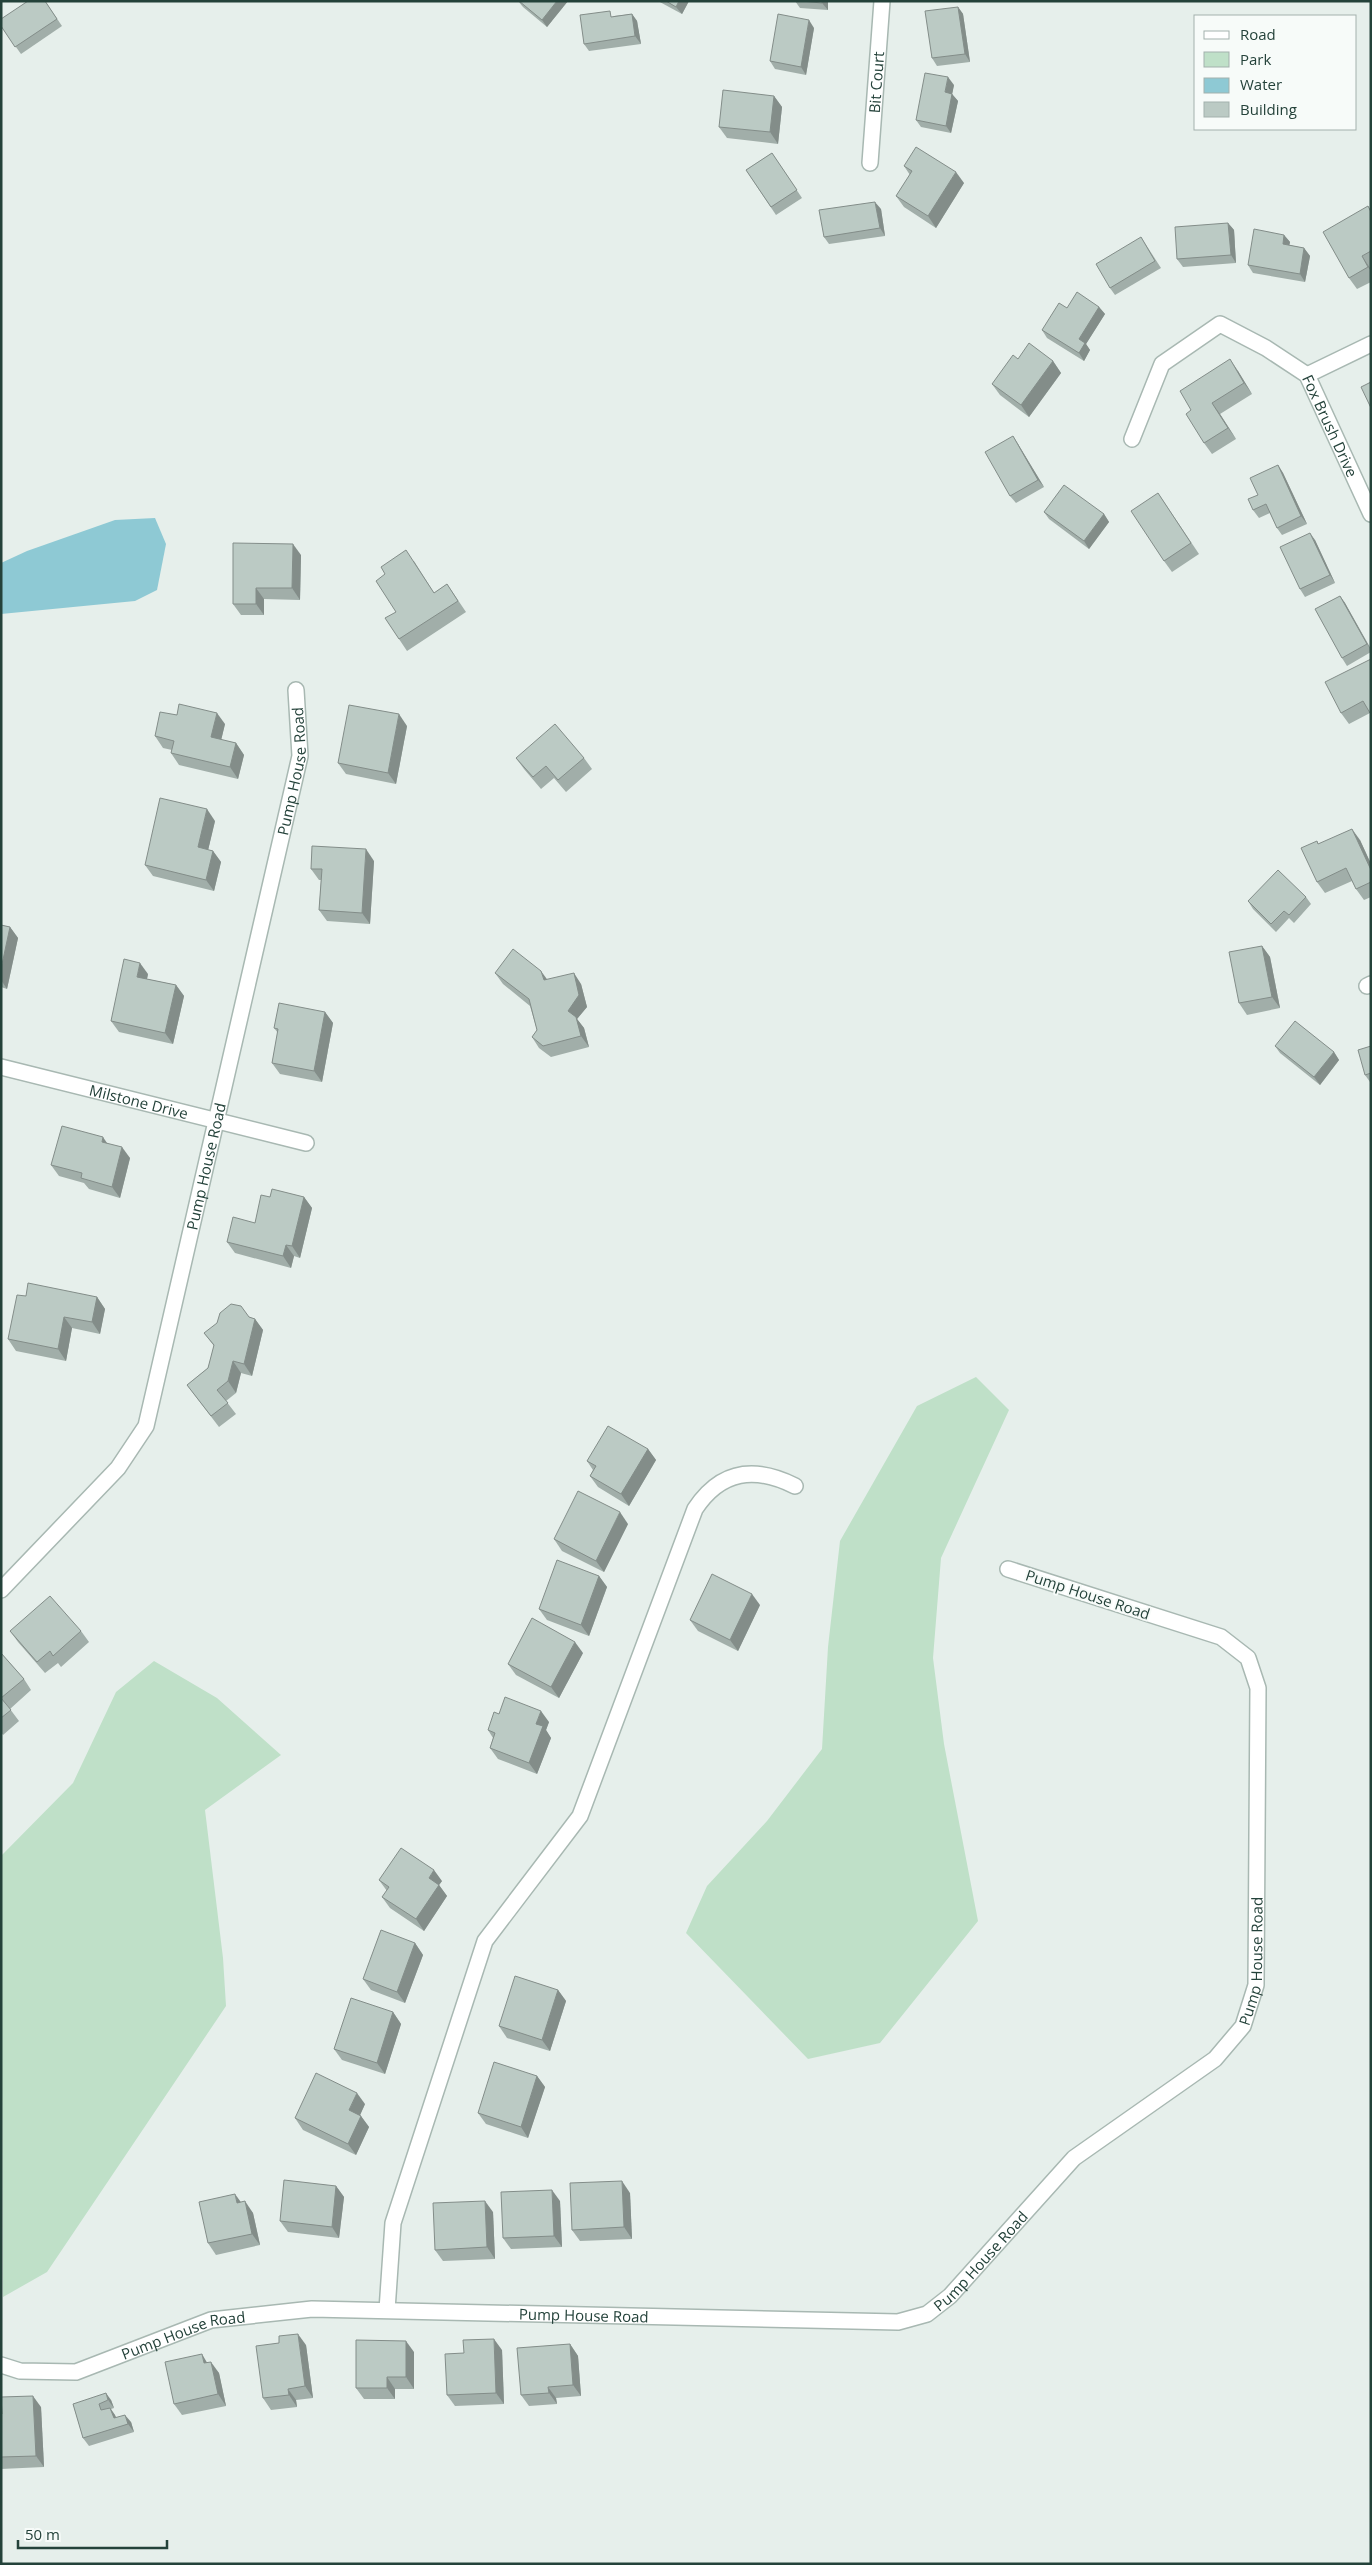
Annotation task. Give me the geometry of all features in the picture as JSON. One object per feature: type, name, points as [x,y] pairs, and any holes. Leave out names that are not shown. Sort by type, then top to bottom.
[{"type":"street","name":"Bit Court","points":[[870,163],[882,1]]},
{"type":"street","name":"Fox Brush Drive","points":[[1132,439],[1162,364],[1220,324],[1266,348],[1308,375],[1371,514]]},
{"type":"street","points":[[1308,375],[1371,344]]},
{"type":"street","name":"Pump House Road","points":[[1,1590],[118,1468],[146,1426],[300,756],[296,690]]},
{"type":"street","name":"Milstone Drive","points":[[1,1067],[306,1143]]},
{"type":"street","points":[[387,2310],[393,2223],[485,1941],[580,1816],[695,1509],[705,1494],[723,1481],[741,1474],[762,1473],[795,1486]]},
{"type":"street","name":"Pump House Road","points":[[1,2365],[20,2371],[76,2372],[211,2320],[312,2309],[898,2322],[927,2314],[950,2296],[1074,2158],[1215,2059],[1243,2026],[1256,1985],[1258,1688],[1248,1658],[1221,1636],[1008,1569]]},
{"type":"green space","points":[[976,1377],[1009,1410],[941,1558],[933,1658],[944,1744],[978,1921],[880,2043],[808,2059],[686,1933],[707,1886],[767,1821],[822,1749],[828,1647],[840,1541],[917,1406]]},
{"type":"green space","points":[[154,1661],[217,1698],[281,1755],[205,1810],[223,1958],[226,2006],[47,2272],[3,2297],[1,1856],[73,1783],[116,1692]]},
{"type":"water","points":[[155,518],[166,544],[157,590],[135,601],[1,614],[1,563],[27,551],[115,520]]},
{"type":"building","points":[[28,1],[45,1],[57,19],[15,47],[1,26],[1,19]]},
{"type":"building","points":[[519,1],[557,1],[542,20]]},
{"type":"building","points":[[666,1],[679,1],[676,7]]},
{"type":"building","points":[[801,1],[822,1],[822,3]]},
{"type":"building","points":[[958,7],[965,54],[932,58],[925,11]]},
{"type":"building","points":[[610,11],[611,17],[632,14],[635,36],[584,44],[580,15]]},
{"type":"building","points":[[778,14],[809,20],[801,67],[770,61]]},
{"type":"building","points":[[925,73],[948,77],[945,92],[952,94],[946,126],[916,120]]},
{"type":"building","points":[[723,90],[774,96],[770,132],[719,127]]},
{"type":"building","points":[[916,147],[956,172],[928,216],[896,196],[912,171],[904,166]]},
{"type":"building","points":[[772,153],[797,190],[771,207],[746,170]]},
{"type":"building","points":[[875,202],[880,228],[824,237],[819,210]]},
{"type":"building","points":[[1368,206],[1371,212],[1371,251],[1362,256],[1368,267],[1349,278],[1323,232]]},
{"type":"building","points":[[1228,223],[1231,255],[1177,259],[1175,227]]},
{"type":"building","points":[[1254,229],[1284,235],[1283,244],[1304,248],[1300,274],[1248,265]]},
{"type":"building","points":[[1141,237],[1155,261],[1110,288],[1096,264]]},
{"type":"building","points":[[1077,292],[1099,307],[1079,339],[1085,343],[1079,353],[1042,330],[1059,303],[1067,308]]},
{"type":"building","points":[[1029,343],[1053,361],[1021,405],[992,384],[1013,355],[1018,359]]},
{"type":"building","points":[[1230,359],[1244,383],[1212,403],[1228,428],[1204,443],[1186,414],[1191,410],[1180,391]]},
{"type":"building","points":[[1371,382],[1371,408],[1361,387]]},
{"type":"building","points":[[1013,436],[1038,480],[1010,496],[985,452]]},
{"type":"building","points":[[1278,465],[1301,516],[1277,528],[1266,504],[1253,510],[1248,499],[1258,495],[1250,478]]},
{"type":"building","points":[[1064,485],[1104,514],[1084,541],[1044,512]]},
{"type":"building","points":[[1158,493],[1191,543],[1164,561],[1131,511]]},
{"type":"building","points":[[1310,533],[1330,575],[1300,589],[1280,547]]},
{"type":"building","points":[[233,543],[293,544],[292,588],[256,588],[256,604],[233,604]]},
{"type":"building","points":[[406,550],[434,593],[447,584],[458,601],[399,639],[385,618],[396,612],[376,581],[385,574],[381,567]]},
{"type":"building","points":[[1340,596],[1367,644],[1342,658],[1315,609]]},
{"type":"building","points":[[1371,659],[1371,713],[1363,701],[1341,713],[1325,682]]},
{"type":"building","points":[[179,704],[217,713],[211,737],[236,743],[230,767],[171,753],[174,741],[155,736],[160,712],[177,715]]},
{"type":"building","points":[[349,705],[399,714],[388,773],[338,763]]},
{"type":"building","points":[[555,724],[584,758],[558,780],[546,766],[533,777],[516,758]]},
{"type":"building","points":[[160,798],[207,809],[198,847],[213,851],[206,880],[145,865]]},
{"type":"building","points":[[1352,829],[1371,870],[1371,882],[1356,889],[1346,868],[1317,882],[1301,848],[1317,841],[1318,844]]},
{"type":"building","points":[[312,846],[366,849],[362,913],[319,910],[322,869],[311,869]]},
{"type":"building","points":[[1278,870],[1306,897],[1289,915],[1284,911],[1271,924],[1248,901]]},
{"type":"building","points":[[1,925],[10,927],[1,969]]},
{"type":"building","points":[[1262,946],[1272,997],[1239,1003],[1229,952]]},
{"type":"building","points":[[513,949],[541,971],[544,980],[574,973],[579,995],[568,1011],[576,1017],[581,1036],[543,1046],[532,1037],[537,1030],[529,999],[495,973]]},
{"type":"building","points":[[124,959],[140,963],[137,977],[176,985],[165,1033],[111,1021]]},
{"type":"building","points":[[279,1003],[325,1012],[314,1071],[272,1063],[278,1029],[274,1028]]},
{"type":"building","points":[[1295,1021],[1334,1052],[1314,1077],[1275,1046]]},
{"type":"building","points":[[1371,1046],[1371,1073],[1365,1075],[1358,1050]]},
{"type":"building","points":[[62,1126],[103,1137],[102,1142],[122,1147],[112,1187],[81,1178],[82,1173],[51,1165]]},
{"type":"building","points":[[272,1189],[304,1197],[292,1246],[286,1245],[283,1256],[227,1242],[233,1217],[255,1223],[261,1195],[270,1197]]},
{"type":"building","points":[[28,1283],[97,1297],[92,1322],[64,1317],[58,1349],[8,1339],[17,1295],[26,1296]]},
{"type":"building","points":[[231,1304],[241,1306],[249,1317],[255,1319],[244,1364],[233,1361],[228,1381],[217,1390],[228,1403],[211,1416],[187,1385],[208,1368],[214,1345],[204,1333],[217,1323],[220,1313]]},
{"type":"building","points":[[608,1426],[648,1449],[621,1494],[590,1476],[596,1466],[587,1461]]},
{"type":"building","points":[[578,1491],[620,1512],[596,1561],[554,1539]]},
{"type":"building","points":[[557,1560],[599,1576],[581,1625],[539,1609]]},
{"type":"building","points":[[712,1574],[752,1594],[730,1640],[690,1620]]},
{"type":"building","points":[[50,1596],[81,1631],[53,1656],[50,1651],[37,1662],[10,1631]]},
{"type":"building","points":[[532,1618],[575,1642],[551,1687],[508,1664]]},
{"type":"building","points":[[1,1653],[24,1679],[1,1698]]},
{"type":"building","points":[[505,1697],[541,1711],[536,1724],[543,1726],[529,1763],[490,1748],[495,1733],[488,1730],[494,1712],[499,1714]]},
{"type":"building","points":[[1,1698],[11,1710],[1,1718]]},
{"type":"building","points":[[401,1848],[434,1870],[429,1878],[439,1885],[416,1919],[382,1897],[389,1887],[379,1880]]},
{"type":"building","points":[[381,1930],[415,1943],[397,1992],[363,1979]]},
{"type":"building","points":[[515,1976],[558,1990],[542,2040],[499,2026]]},
{"type":"building","points":[[351,1998],[393,2012],[377,2063],[334,2049]]},
{"type":"building","points":[[494,2062],[537,2076],[521,2127],[478,2113]]},
{"type":"building","points":[[316,2073],[357,2093],[349,2110],[361,2116],[348,2144],[295,2118]]},
{"type":"building","points":[[284,2180],[336,2186],[332,2227],[280,2221]]},
{"type":"building","points":[[622,2181],[624,2227],[572,2230],[570,2183]]},
{"type":"building","points":[[552,2190],[554,2236],[503,2238],[501,2192]]},
{"type":"building","points":[[235,2194],[237,2203],[245,2201],[252,2234],[208,2243],[199,2202]]},
{"type":"building","points":[[485,2201],[487,2247],[435,2250],[433,2203]]},
{"type":"building","points":[[298,2334],[305,2386],[288,2389],[289,2395],[263,2398],[256,2346],[279,2343],[279,2336]]},
{"type":"building","points":[[494,2339],[496,2393],[447,2395],[445,2354],[464,2353],[463,2340]]},
{"type":"building","points":[[356,2340],[406,2341],[406,2377],[387,2377],[387,2388],[356,2388]]},
{"type":"building","points":[[570,2344],[573,2385],[548,2387],[549,2393],[521,2395],[517,2348]]},
{"type":"building","points":[[202,2354],[204,2363],[211,2362],[218,2394],[174,2404],[165,2362]]},
{"type":"building","points":[[106,2393],[108,2400],[99,2404],[101,2410],[110,2408],[114,2418],[125,2415],[128,2424],[83,2438],[73,2404]]},
{"type":"building","points":[[33,2396],[36,2456],[1,2457],[1,2397]]}]
